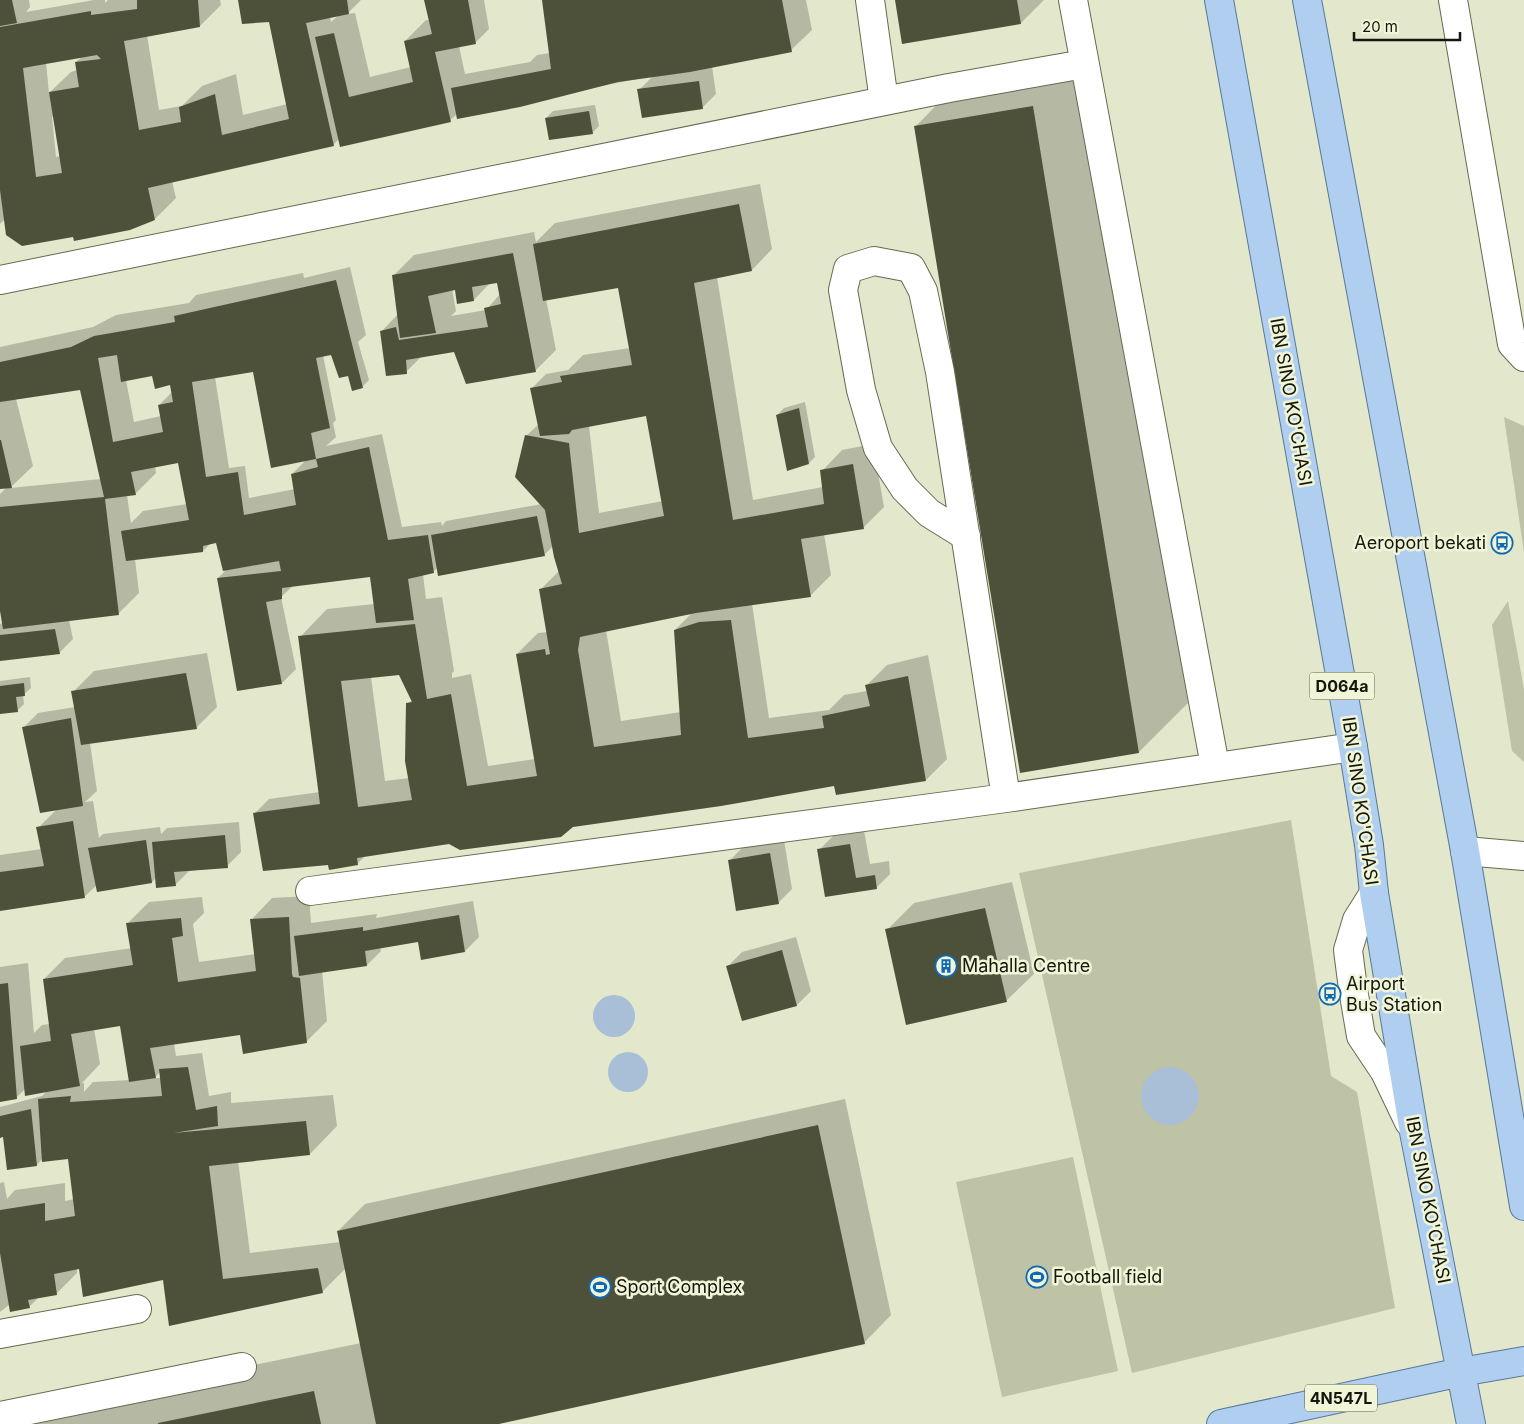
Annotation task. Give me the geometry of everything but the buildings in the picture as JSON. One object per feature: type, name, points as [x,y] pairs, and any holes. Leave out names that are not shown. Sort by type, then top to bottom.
[{"type":"main road","name":"IBN SINO KO'CHASI","points":[[1219,0],[1370,845],[1374,893],[1414,1132],[1471,1424]]},
{"type":"main road","points":[[1307,0],[1466,851],[1524,1206]]},
{"type":"main road","points":[[1461,1372],[1524,1362]]},
{"type":"main road","name":"4N547L","points":[[1221,1424],[1461,1372]]},
{"type":"street","points":[[870,0],[884,101]]},
{"type":"street","points":[[1073,0],[1215,766]]},
{"type":"street","points":[[1454,0],[1512,344],[1524,357]]},
{"type":"street","points":[[1,272],[1084,64]]},
{"type":"street","points":[[966,536],[929,513],[905,489],[878,448],[861,390],[843,290],[848,269],[874,261],[911,268],[923,291],[940,372],[966,536],[1006,798]]},
{"type":"street","points":[[310,891],[1006,798],[1353,747]]},
{"type":"street","points":[[1466,851],[1524,856]]},
{"type":"street","points":[[1374,893],[1357,920],[1348,950],[1359,1026],[1361,1036],[1385,1072],[1414,1132]]},
{"type":"street","points":[[0,1334],[137,1309]]},
{"type":"street","points":[[0,1416],[242,1367]]},
{"type":"green space","points":[[1504,417],[1524,426],[1524,552]]},
{"type":"green space","points":[[1508,601],[1524,689],[1524,762],[1512,751],[1492,625]]},
{"type":"green space","points":[[1291,820],[1331,1076],[1357,1092],[1395,1308],[1132,1373],[1019,873]]},
{"type":"green space","name":"Football field","points":[[1073,1157],[1118,1371],[1002,1397],[956,1182]]},
{"type":"water","points":[[614,995],[629,1001],[635,1016],[629,1031],[614,1037],[599,1031],[593,1016],[599,1001]]},
{"type":"water","points":[[632,1052],[639,1055],[645,1061],[648,1072],[647,1080],[639,1089],[632,1092],[624,1092],[617,1089],[609,1080],[608,1068],[611,1061],[620,1053]]},
{"type":"water","points":[[1170,1067],[1186,1072],[1194,1080],[1199,1096],[1194,1112],[1186,1120],[1170,1125],[1154,1120],[1146,1112],[1141,1096],[1146,1080],[1154,1072]]},
{"type":"place","name":"Aeroport bekati","points":[[1502,543]]},
{"type":"place","name":"Mahalla Centre","points":[[946,966]]},
{"type":"place","name":"Airport Bus Station","points":[[1330,994]]},
{"type":"place","name":"Football field","points":[[1037,1277]]},
{"type":"place","name":"Sport Complex","points":[[600,1287]]}]
